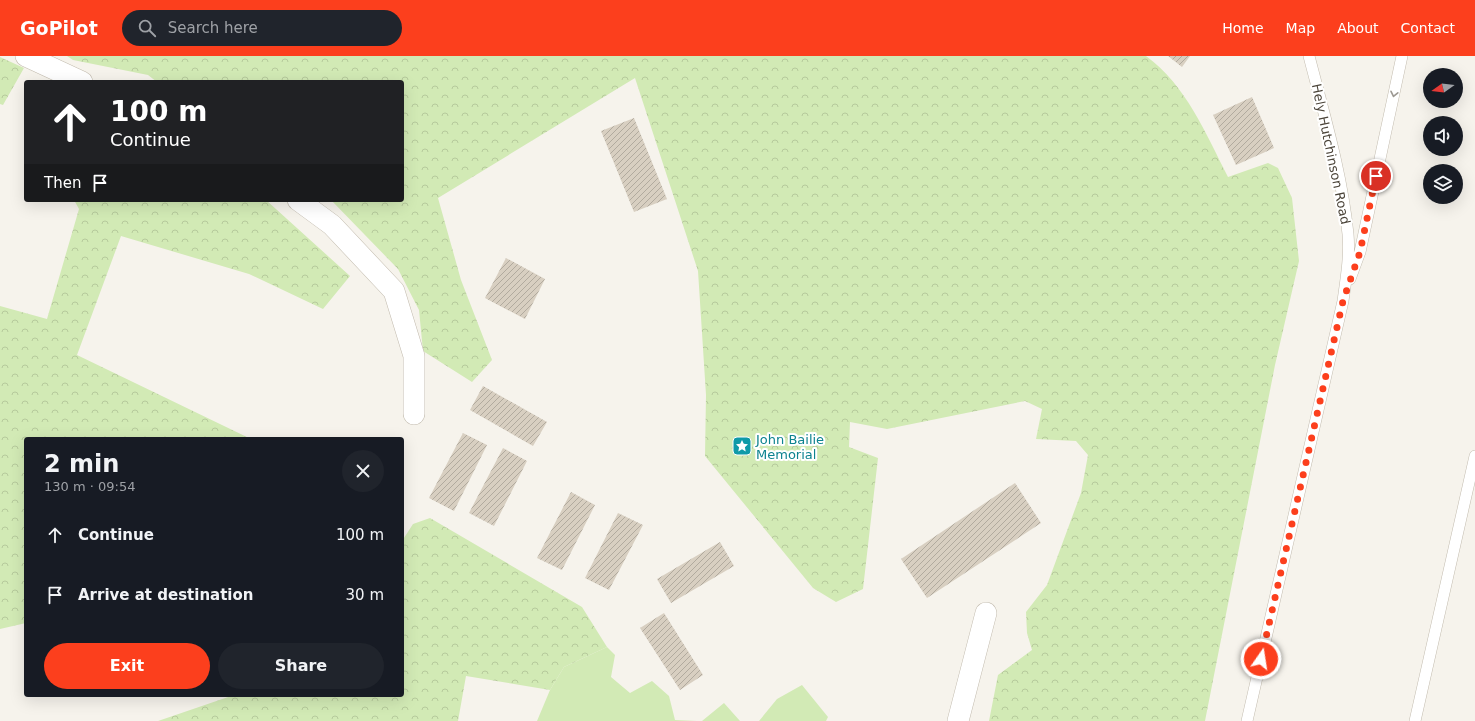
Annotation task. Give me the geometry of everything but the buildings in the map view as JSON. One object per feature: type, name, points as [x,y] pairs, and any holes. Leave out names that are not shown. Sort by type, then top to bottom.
[{"type":"street","points":[[26,56],[78,80]]},
{"type":"street","points":[[301,202],[332,225],[394,291],[414,356],[414,414]]},
{"type":"street","points":[[958,721],[986,613]]},
{"type":"lane","name":"Hely Hutchinson Road","points":[[1247,721],[1343,301],[1347,265],[1348,236],[1333,155],[1309,56]]},
{"type":"lane","points":[[1343,301],[1360,252],[1402,56]]},
{"type":"lane","points":[[1415,721],[1475,456]]},
{"type":"green space","points":[[67,56],[1146,56],[1173,81],[1184,96],[1203,127],[1228,177],[1268,163],[1278,168],[1292,198],[1299,261],[1275,365],[1205,721],[989,721],[998,675],[1032,650],[1027,633],[1026,612],[1047,585],[1081,493],[1088,455],[1076,441],[1036,439],[1042,409],[1025,401],[887,429],[850,422],[849,447],[878,458],[863,589],[836,602],[813,588],[705,456],[706,395],[698,271],[635,78],[438,198],[461,280],[492,360],[472,382],[423,351],[419,310],[398,269],[333,202],[404,202],[404,80],[154,80],[148,75],[73,60]]},
{"type":"green space","points":[[0,57],[24,68],[3,105],[0,104]]},
{"type":"green space","points":[[75,202],[268,202],[350,276],[323,309],[249,274],[121,236],[77,355],[247,437],[24,437],[24,623],[0,629],[0,306],[47,319],[79,209]]},
{"type":"green space","points":[[430,518],[582,607],[607,647],[564,667],[550,690],[466,676],[458,721],[158,721],[228,697],[404,697],[404,538],[413,524]]},
{"type":"green space","points":[[607,647],[615,655],[611,677],[630,693],[652,681],[669,696],[675,720],[697,721],[537,721],[550,690],[564,667]]},
{"type":"green space","points":[[802,685],[828,717],[826,721],[759,721],[777,699]]},
{"type":"green space","points":[[724,703],[740,721],[702,721]]},
{"type":"place","name":"John Bailie Memorial","points":[[742,446]]},
{"type":"route","points":[[1261,659],[1343,301],[1360,252],[1376,176]]}]
